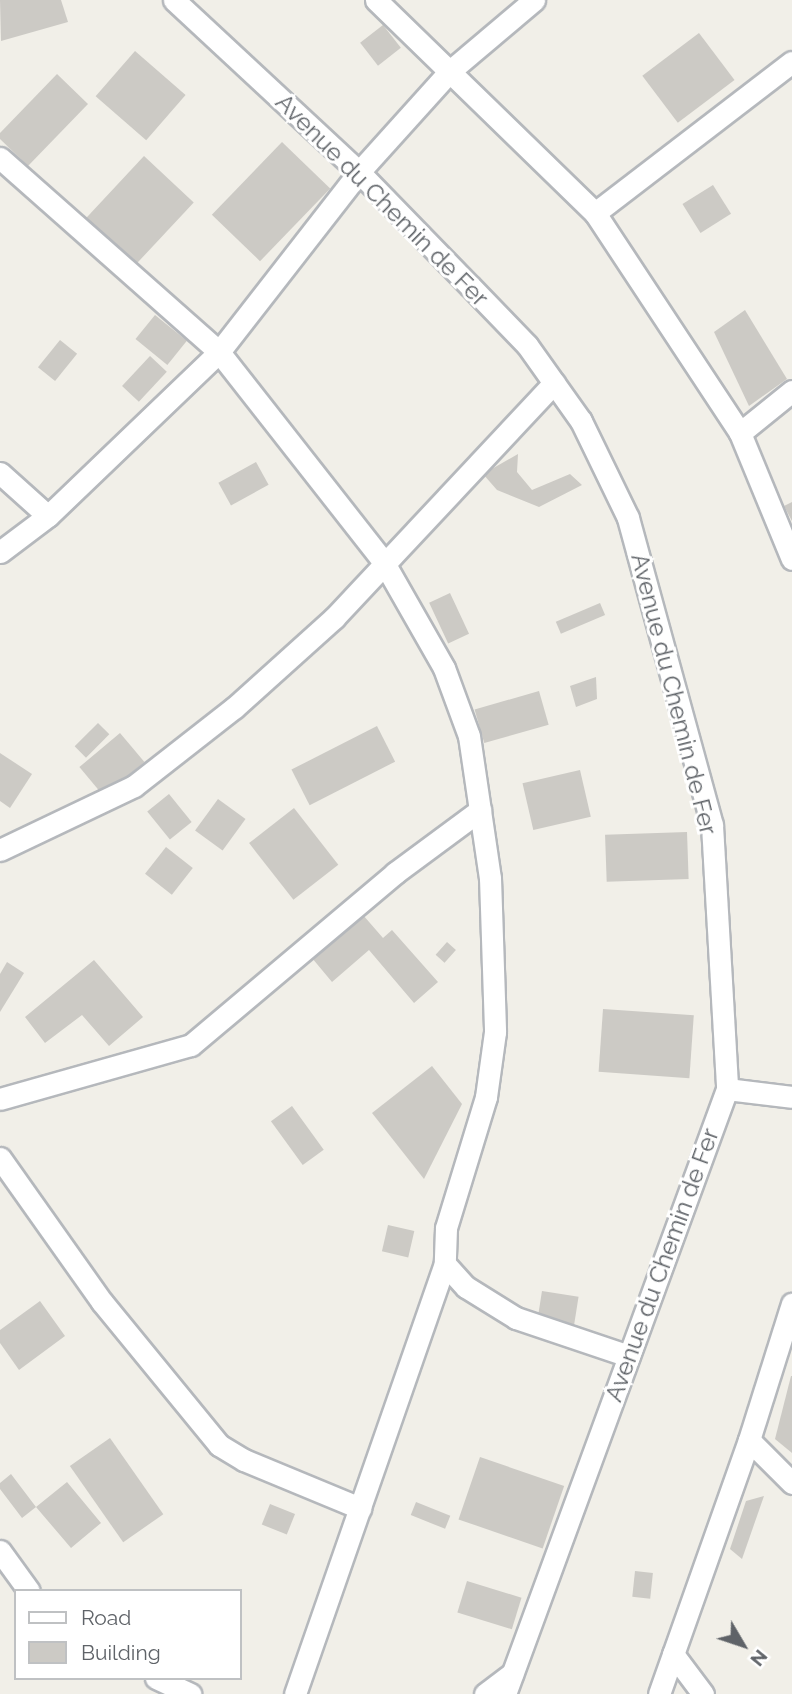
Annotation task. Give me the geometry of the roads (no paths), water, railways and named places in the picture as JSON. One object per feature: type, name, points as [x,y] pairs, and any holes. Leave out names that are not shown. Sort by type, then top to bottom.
[{"type":"street","name":"Avenue du Chemin de Fer","points":[[174,0],[359,172],[527,345],[582,421],[628,517],[712,825],[727,1089],[509,1684]]},
{"type":"street","points":[[376,0],[595,213],[740,433],[792,559]]},
{"type":"street","points":[[0,552],[48,516],[219,352],[359,172],[450,71],[534,0]]},
{"type":"street","points":[[595,213],[792,62]]},
{"type":"street","points":[[0,158],[219,352],[383,561],[444,668],[470,736],[490,878],[495,1032],[486,1097],[446,1228],[445,1264],[295,1694]]},
{"type":"street","points":[[0,850],[134,786],[234,708],[334,618],[383,561],[555,383]]},
{"type":"street","points":[[740,433],[792,391]]},
{"type":"street","points":[[0,473],[48,516]]},
{"type":"street","points":[[0,1099],[191,1045],[395,873],[480,810]]},
{"type":"street","points":[[727,1089],[792,1097]]},
{"type":"street","points":[[0,1158],[102,1301],[219,1445],[244,1460],[360,1508]]},
{"type":"street","points":[[445,1264],[466,1287],[516,1318],[629,1356]]},
{"type":"street","points":[[659,1694],[750,1440],[792,1304]]},
{"type":"street","points":[[750,1440],[792,1483]]},
{"type":"street","points":[[0,1551],[28,1589]]},
{"type":"street","points":[[673,1654],[703,1694]]},
{"type":"street","points":[[160,1680],[191,1694]]},
{"type":"street","points":[[485,1694],[509,1684]]}]
